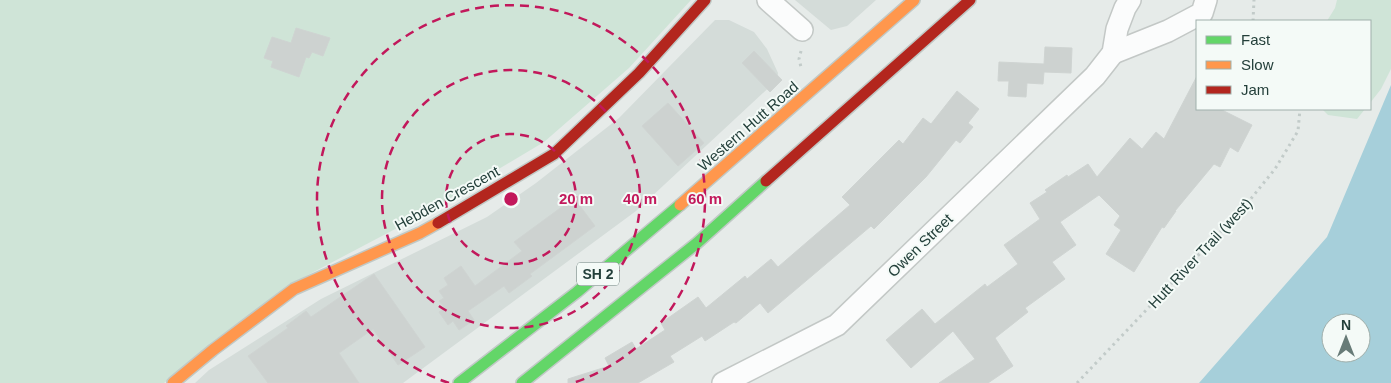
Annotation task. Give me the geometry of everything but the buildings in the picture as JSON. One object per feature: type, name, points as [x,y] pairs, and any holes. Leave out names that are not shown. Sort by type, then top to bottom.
[{"type":"main road","name":"Hebden Crescent","points":[[173,383],[213,350],[294,289],[420,233],[554,154],[640,73],[705,0]]},
{"type":"main road","name":"Western Hutt Road","points":[[459,383],[540,321],[682,203],[914,0]]},
{"type":"main road","name":"SH 2","points":[[522,383],[697,243],[970,0]]},
{"type":"street","points":[[768,0],[802,30]]},
{"type":"street","points":[[1113,53],[1117,29],[1130,0]]},
{"type":"street","points":[[1113,53],[1168,31],[1202,13],[1206,0]]},
{"type":"street","name":"Owen Street","points":[[723,383],[837,324],[1095,76],[1113,53]]},
{"type":"path","points":[[1253,20],[1254,0]]},
{"type":"path","name":"Hutt River Trail (west)","points":[[1077,383],[1251,198],[1275,169],[1298,131],[1300,110]]},
{"type":"shaded area","points":[[795,0],[876,0],[847,26],[831,30]]},
{"type":"shaded area","points":[[715,20],[729,20],[754,32],[767,49],[778,73],[777,80],[636,211],[403,383],[195,383],[209,370],[321,299],[487,217],[536,183],[619,118]]},
{"type":"green space","points":[[0,0],[691,0],[629,68],[544,142],[418,217],[289,285],[164,383],[0,383]]},
{"type":"green space","points":[[1337,0],[1391,0],[1391,69],[1381,89],[1371,102],[1371,20],[1328,20],[1335,8]]},
{"type":"green space","points":[[1323,110],[1364,110],[1357,119],[1328,115]]},
{"type":"water","points":[[1391,85],[1391,383],[1199,383],[1327,237]]},
{"type":"traffic: fast","points":[[522,383],[697,243],[766,181]]},
{"type":"traffic: fast","points":[[459,383],[577,292],[680,205]]},
{"type":"traffic: slow","points":[[680,205],[914,0]]},
{"type":"traffic: slow","points":[[173,383],[213,350],[294,289],[420,233],[438,223]]},
{"type":"traffic: jam","points":[[438,223],[554,154],[639,73],[705,0]]},
{"type":"traffic: jam","points":[[766,181],[970,0]]}]
